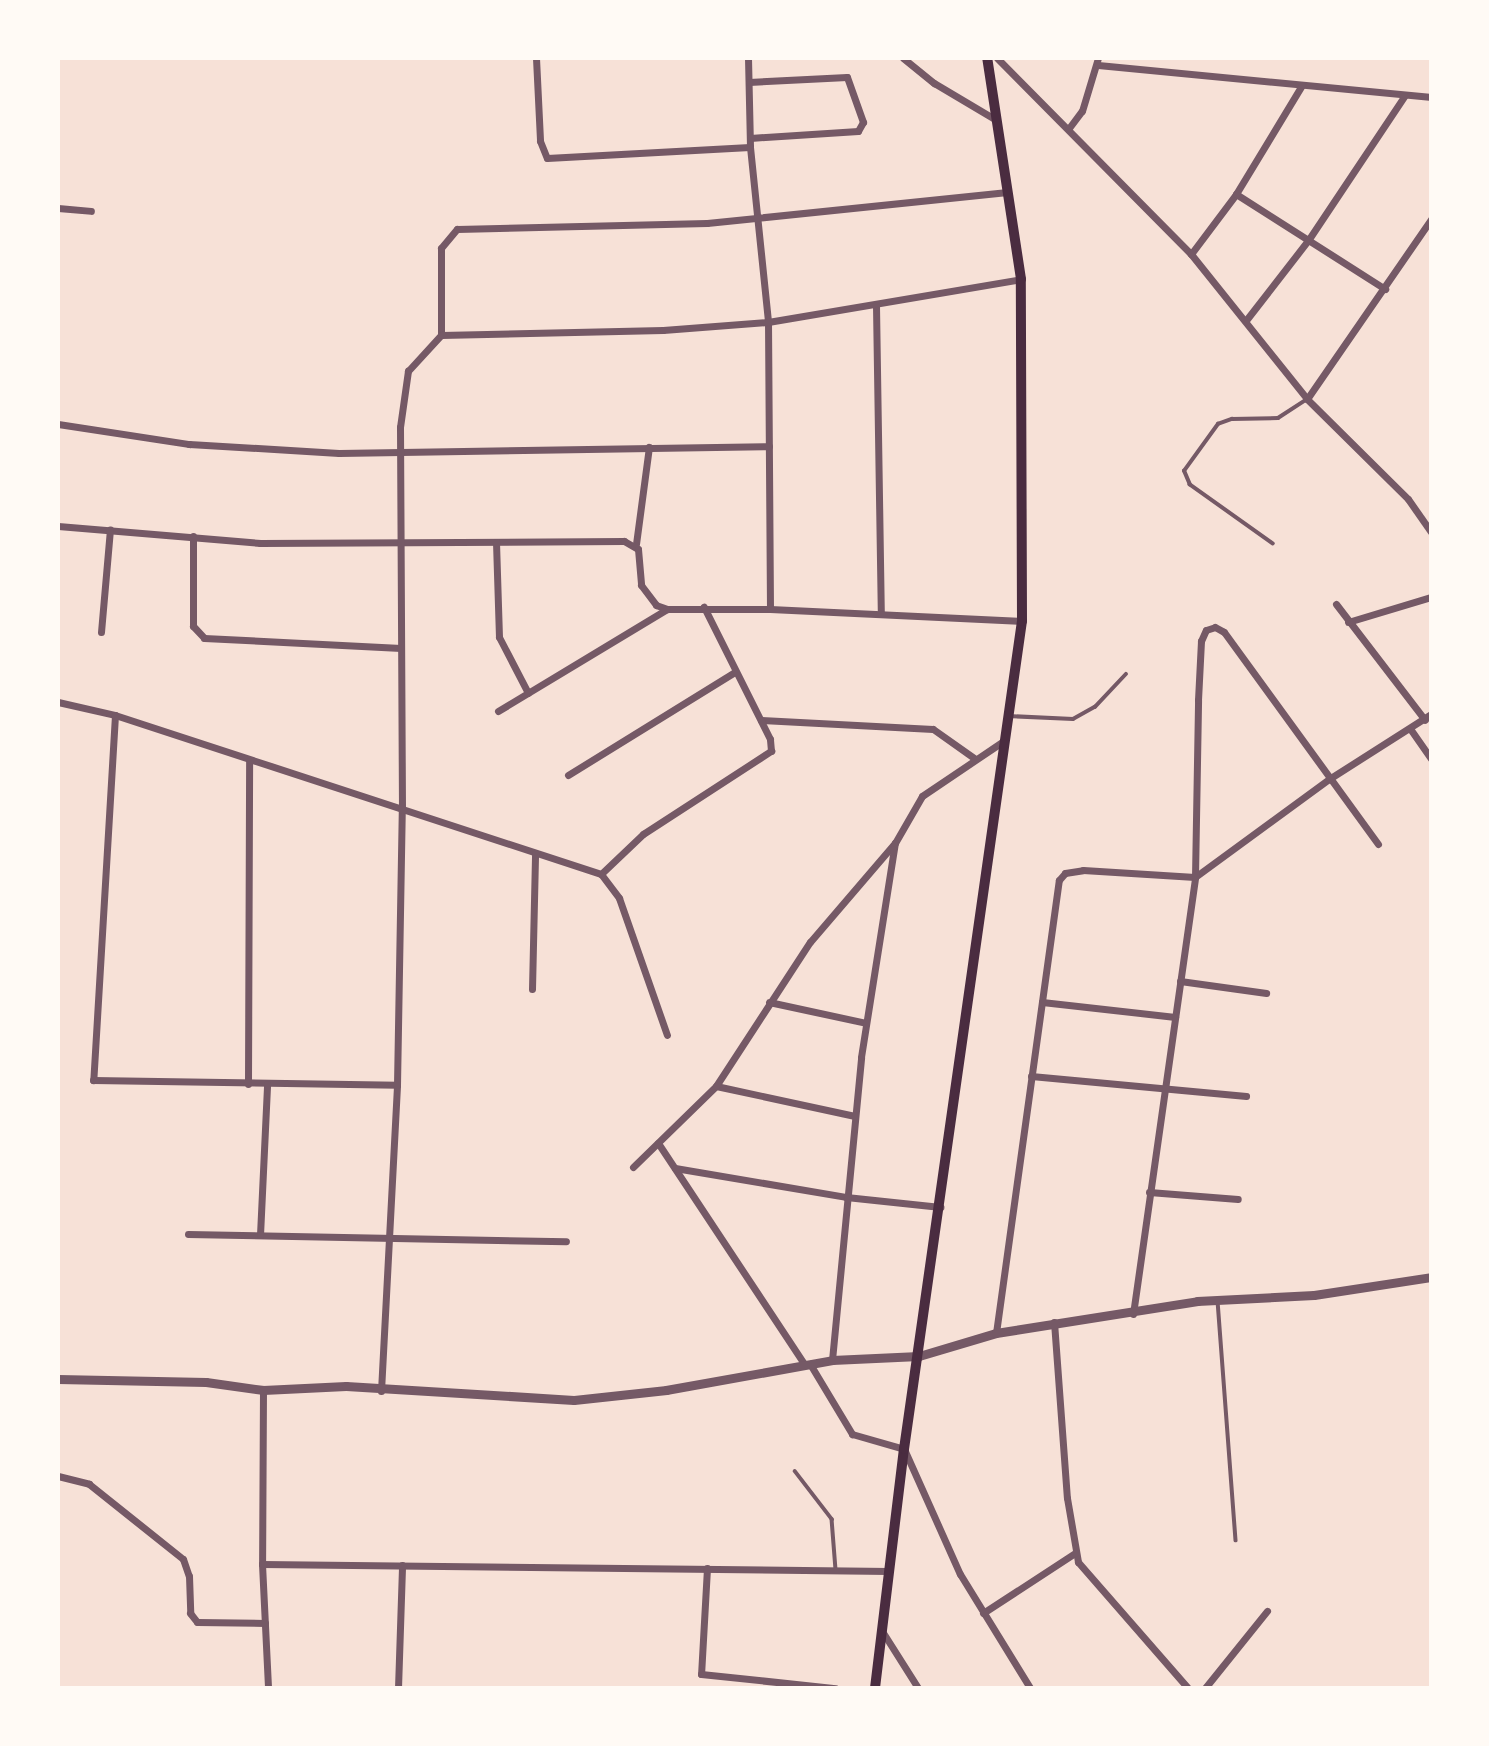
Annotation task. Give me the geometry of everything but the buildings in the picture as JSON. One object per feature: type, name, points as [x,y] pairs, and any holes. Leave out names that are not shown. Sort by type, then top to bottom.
[{"type":"main road","points":[[875,1688],[904,1449],[940,1207],[1002,742],[1022,621],[1021,279],[987,58]]},
{"type":"street","points":[[536,58],[540,141],[547,158],[750,143],[858,131],[863,122],[847,77],[749,82]]},
{"type":"street","points":[[748,58],[750,143],[768,321],[770,609]]},
{"type":"street","points":[[903,58],[934,83],[996,120]]},
{"type":"street","points":[[997,58],[1191,254],[1247,319],[1307,399],[1408,499],[1431,532]]},
{"type":"street","points":[[1069,128],[1082,111],[1098,61],[1431,97]]},
{"type":"street","points":[[1191,254],[1237,194],[1302,85]]},
{"type":"street","points":[[1247,319],[1308,239],[1405,95]]},
{"type":"street","points":[[381,1391],[397,1086],[402,810],[398,543],[401,392],[408,371],[441,335],[441,248],[457,229],[630,227],[1007,192]]},
{"type":"street","points":[[1237,194],[1385,289]]},
{"type":"street","points":[[58,208],[91,211]]},
{"type":"street","points":[[1307,399],[1431,219]]},
{"type":"street","points":[[441,335],[663,330],[768,321],[876,306],[1021,279]]},
{"type":"street","points":[[876,306],[881,614]]},
{"type":"street","points":[[58,424],[274,451],[769,446]]},
{"type":"street","points":[[649,447],[636,544],[641,585],[656,605],[667,609],[770,609],[1022,621]]},
{"type":"street","points":[[58,526],[260,543],[636,544]]},
{"type":"street","points":[[102,632],[110,529]]},
{"type":"street","points":[[193,536],[193,626],[204,638],[401,648]]},
{"type":"street","points":[[496,542],[499,637],[528,694]]},
{"type":"street","points":[[1348,622],[1431,597]]},
{"type":"street","points":[[996,1333],[1059,880],[1065,873],[1083,870],[1195,877],[1329,779],[1428,717],[1336,604]]},
{"type":"street","points":[[601,874],[643,834],[767,756],[771,745],[761,720],[734,672],[704,607]]},
{"type":"street","points":[[498,711],[667,609]]},
{"type":"street","points":[[1133,1314],[1195,877],[1198,700],[1201,641],[1206,630],[1215,627],[1224,632],[1378,844]]},
{"type":"street","points":[[568,775],[734,672]]},
{"type":"street","points":[[58,702],[115,715],[601,874],[619,898],[667,1035]]},
{"type":"street","points":[[115,715],[93,1080],[397,1086]]},
{"type":"street","points":[[761,720],[933,729],[974,758]]},
{"type":"street","points":[[1410,730],[1431,760]]},
{"type":"street","points":[[634,1167],[716,1086],[810,942],[895,843],[922,796],[974,758],[1002,742]]},
{"type":"street","points":[[248,1084],[249,761]]},
{"type":"street","points":[[832,1360],[846,1197],[866,1023],[895,843]]},
{"type":"street","points":[[531,989],[535,853]]},
{"type":"street","points":[[1180,981],[1266,993]]},
{"type":"street","points":[[769,1002],[866,1023]]},
{"type":"street","points":[[1042,1002],[1175,1017]]},
{"type":"street","points":[[1031,1076],[1246,1096]]},
{"type":"street","points":[[260,1235],[267,1084]]},
{"type":"street","points":[[716,1086],[855,1116]]},
{"type":"street","points":[[658,1143],[852,1434],[904,1449],[943,1539],[983,1613],[1030,1688]]},
{"type":"street","points":[[675,1168],[846,1197],[940,1207]]},
{"type":"street","points":[[1149,1192],[1238,1199]]},
{"type":"street","points":[[188,1234],[566,1241]]},
{"type":"street","points":[[58,1379],[206,1382],[262,1391],[346,1386],[381,1391],[574,1400],[666,1390],[832,1360],[919,1356],[996,1333],[1054,1322],[1133,1314],[1218,1300],[1314,1295],[1431,1277]]},
{"type":"street","points":[[1054,1322],[1075,1553],[1090,1580],[1188,1688]]},
{"type":"street","points":[[262,1391],[262,1564],[268,1688]]},
{"type":"street","points":[[58,1476],[89,1484],[183,1559],[189,1576],[190,1613],[197,1622],[265,1623]]},
{"type":"street","points":[[983,1613],[1075,1553]]},
{"type":"street","points":[[262,1564],[889,1570]]},
{"type":"street","points":[[398,1688],[402,1565]]},
{"type":"street","points":[[706,1568],[701,1674],[835,1688]]},
{"type":"street","points":[[1205,1688],[1266,1611]]},
{"type":"street","points":[[882,1631],[918,1688]]},
{"type":"lane","points":[[1273,544],[1190,485],[1184,471],[1218,424],[1278,418],[1307,399]]},
{"type":"lane","points":[[1006,715],[1073,719],[1095,707],[1126,674]]},
{"type":"lane","points":[[1218,1300],[1236,1540]]},
{"type":"lane","points":[[795,1471],[832,1519],[836,1570]]}]
